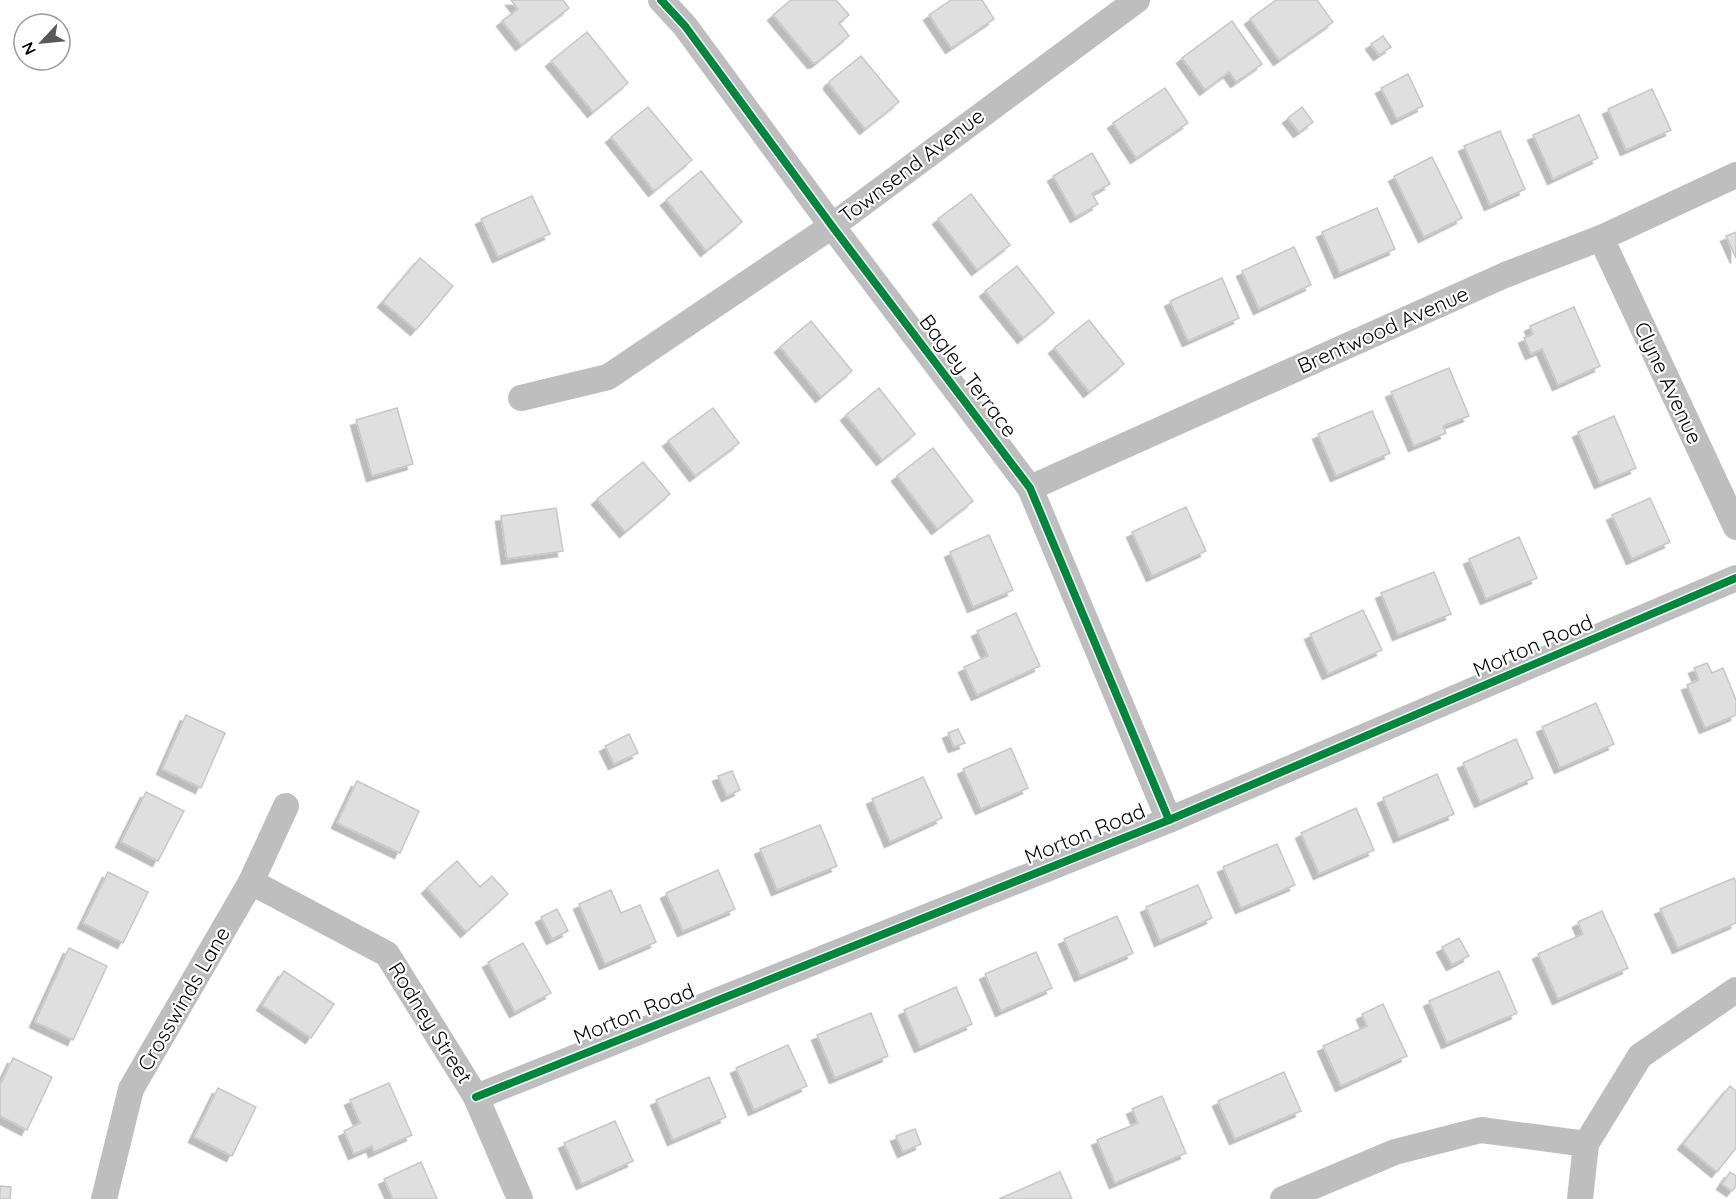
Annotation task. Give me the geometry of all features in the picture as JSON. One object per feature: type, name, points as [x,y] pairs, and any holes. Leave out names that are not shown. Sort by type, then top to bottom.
[{"type":"street","name":"Bagley Terrace","points":[[661,0],[685,26],[832,226],[1030,488],[1169,820]]},
{"type":"street","name":"Townsend Avenue","points":[[521,398],[608,377],[832,226],[1137,0]]},
{"type":"street","name":"Brentwood Avenue","points":[[1030,488],[1505,275],[1600,238],[1736,175]]},
{"type":"street","name":"Clyne Avenue","points":[[1600,238],[1736,527]]},
{"type":"street","name":"Morton Road","points":[[476,1096],[1169,820],[1736,578]]},
{"type":"street","name":"Crosswinds Lane","points":[[104,1199],[131,1089],[251,882],[286,806]]},
{"type":"street","name":"Rodney Street","points":[[251,882],[387,954],[476,1096],[520,1199]]},
{"type":"street","points":[[1580,1199],[1586,1144],[1640,1056],[1736,990]]},
{"type":"street","points":[[1284,1199],[1395,1152],[1481,1130],[1586,1144]]},
{"type":"building","points":[[511,0],[563,0],[569,8],[521,45],[502,21],[518,9]]},
{"type":"building","points":[[791,0],[836,0],[849,15],[839,23],[849,36],[813,63],[773,15]]},
{"type":"building","points":[[951,0],[982,0],[994,19],[951,48],[929,15]]},
{"type":"building","points":[[1276,0],[1317,0],[1333,22],[1279,60],[1250,19]]},
{"type":"building","points":[[1232,21],[1262,64],[1236,82],[1229,72],[1205,90],[1182,58]]},
{"type":"building","points":[[587,32],[628,83],[593,112],[551,61]]},
{"type":"building","points":[[1383,36],[1391,47],[1379,55],[1371,44]]},
{"type":"building","points":[[861,56],[899,102],[865,129],[829,84]]},
{"type":"building","points":[[1408,74],[1423,106],[1397,119],[1381,88]]},
{"type":"building","points":[[1165,88],[1188,123],[1136,158],[1113,123]]},
{"type":"building","points":[[1652,89],[1671,130],[1626,150],[1608,109]]},
{"type":"building","points":[[648,107],[692,160],[654,191],[611,137]]},
{"type":"building","points":[[1302,107],[1313,122],[1299,132],[1288,118]]},
{"type":"building","points":[[1579,115],[1598,158],[1553,179],[1533,135]]},
{"type":"building","points":[[1500,131],[1525,189],[1490,205],[1464,146]]},
{"type":"building","points":[[1092,153],[1110,184],[1092,194],[1098,204],[1076,217],[1053,176]]},
{"type":"building","points":[[1432,157],[1462,218],[1424,237],[1394,176]]},
{"type":"building","points":[[701,171],[742,222],[706,251],[666,200]]},
{"type":"building","points":[[971,194],[1010,245],[977,270],[938,219]]},
{"type":"building","points":[[532,196],[550,234],[498,257],[481,219]]},
{"type":"building","points":[[1377,208],[1395,249],[1340,273],[1322,232]]},
{"type":"building","points":[[1736,232],[1736,258],[1726,236]]},
{"type":"building","points":[[1294,247],[1311,285],[1259,309],[1242,271]]},
{"type":"building","points":[[420,258],[453,286],[416,330],[383,302]]},
{"type":"building","points":[[1017,266],[1054,313],[1023,338],[985,291]]},
{"type":"building","points":[[1222,278],[1239,318],[1188,341],[1170,301]]},
{"type":"building","points":[[1574,307],[1600,366],[1558,385],[1542,349],[1531,354],[1524,338],[1533,334],[1530,326]]},
{"type":"building","points":[[1089,320],[1124,364],[1089,392],[1054,348]]},
{"type":"building","points":[[811,321],[852,371],[821,397],[780,347]]},
{"type":"building","points":[[1449,368],[1469,416],[1443,426],[1446,433],[1414,446],[1391,392]]},
{"type":"building","points":[[879,388],[915,434],[882,460],[846,415]]},
{"type":"building","points":[[397,408],[413,464],[372,476],[356,420]]},
{"type":"building","points":[[713,408],[739,443],[695,476],[668,441]]},
{"type":"building","points":[[1372,411],[1390,453],[1336,476],[1318,434]]},
{"type":"building","points":[[1614,416],[1636,468],[1600,483],[1578,432]]},
{"type":"building","points":[[933,448],[973,501],[937,529],[897,476]]},
{"type":"building","points":[[643,462],[670,494],[625,532],[597,499]]},
{"type":"building","points":[[1650,498],[1670,542],[1632,559],[1612,515]]},
{"type":"building","points":[[1186,507],[1206,551],[1152,576],[1132,532]]},
{"type":"building","points":[[556,508],[563,551],[507,559],[501,516]]},
{"type":"building","points":[[989,535],[1013,590],[973,607],[950,552]]},
{"type":"building","points":[[1519,537],[1537,578],[1486,599],[1469,559]]},
{"type":"building","points":[[1434,572],[1451,614],[1398,635],[1381,593]]},
{"type":"building","points":[[1363,610],[1382,650],[1328,674],[1310,634]]},
{"type":"building","points":[[1016,613],[1040,666],[977,695],[964,667],[988,656],[977,631]]},
{"type":"building","points":[[1707,663],[1712,673],[1723,668],[1736,700],[1736,715],[1705,728],[1687,685],[1699,680],[1694,668]]},
{"type":"building","points":[[1596,703],[1614,744],[1560,768],[1542,727]]},
{"type":"building","points":[[186,715],[225,733],[201,788],[162,769]]},
{"type":"building","points":[[958,729],[965,743],[954,747],[948,733]]},
{"type":"building","points":[[629,734],[638,753],[614,764],[605,746]]},
{"type":"building","points":[[1516,739],[1533,778],[1480,802],[1463,763]]},
{"type":"building","points":[[1011,748],[1028,788],[981,809],[963,769]]},
{"type":"building","points":[[732,771],[740,790],[727,796],[718,776]]},
{"type":"building","points":[[1437,774],[1454,814],[1399,837],[1383,798]]},
{"type":"building","points":[[923,777],[942,818],[890,842],[872,799]]},
{"type":"building","points":[[357,781],[419,811],[400,853],[337,823]]},
{"type":"building","points":[[146,792],[184,811],[158,861],[121,842]]},
{"type":"building","points":[[1356,808],[1374,850],[1319,874],[1301,833]]},
{"type":"building","points":[[820,825],[837,866],[777,890],[760,849]]},
{"type":"building","points":[[1277,844],[1295,885],[1241,908],[1223,867]]},
{"type":"building","points":[[457,861],[480,887],[492,876],[508,894],[466,932],[427,888]]},
{"type":"building","points":[[718,870],[735,909],[683,931],[666,893]]},
{"type":"building","points":[[108,872],[148,892],[123,943],[83,923]]},
{"type":"building","points":[[1734,878],[1736,923],[1678,948],[1660,909]]},
{"type":"building","points":[[1198,885],[1212,918],[1160,941],[1146,907]]},
{"type":"building","points":[[611,890],[621,913],[640,905],[656,942],[605,964],[579,904]]},
{"type":"building","points":[[557,909],[568,931],[552,939],[541,917]]},
{"type":"building","points":[[1602,911],[1628,968],[1558,999],[1538,954],[1583,934],[1578,922]]},
{"type":"building","points":[[1117,916],[1133,953],[1080,976],[1064,939]]},
{"type":"building","points":[[1459,938],[1469,956],[1452,965],[1442,947]]},
{"type":"building","points":[[523,943],[551,993],[515,1012],[488,962]]},
{"type":"building","points":[[69,948],[107,966],[73,1040],[35,1022]]},
{"type":"building","points":[[1036,952],[1052,988],[1001,1011],[985,974]]},
{"type":"building","points":[[284,971],[334,1004],[311,1038],[262,1005]]},
{"type":"building","points":[[1499,971],[1517,1013],[1447,1043],[1429,1001]]},
{"type":"building","points":[[956,987],[972,1024],[920,1047],[904,1010]]},
{"type":"building","points":[[1383,1004],[1407,1056],[1341,1086],[1323,1046],[1367,1026],[1362,1014]]},
{"type":"building","points":[[871,1013],[888,1056],[835,1078],[817,1035]]},
{"type":"building","points":[[788,1045],[807,1086],[754,1110],[736,1068]]},
{"type":"building","points":[[13,1058],[52,1077],[27,1130],[0,1116],[0,1085]]},
{"type":"building","points":[[1284,1072],[1301,1111],[1235,1139],[1218,1101]]},
{"type":"building","points":[[709,1077],[726,1117],[673,1140],[656,1100]]},
{"type":"building","points":[[389,1083],[412,1135],[374,1152],[372,1146],[354,1154],[344,1131],[360,1123],[350,1100]]},
{"type":"building","points":[[1730,1086],[1736,1091],[1736,1148],[1717,1172],[1683,1144]]},
{"type":"building","points":[[218,1088],[256,1107],[232,1156],[194,1137]]},
{"type":"building","points":[[1162,1096],[1186,1153],[1115,1183],[1097,1140],[1138,1123],[1132,1109]]},
{"type":"building","points":[[615,1121],[633,1161],[582,1184],[564,1143]]},
{"type":"building","points":[[915,1129],[921,1144],[903,1152],[896,1136]]},
{"type":"building","points":[[421,1162],[437,1199],[393,1199],[384,1179]]},
{"type":"building","points":[[1060,1172],[1072,1199],[999,1199]]},
{"type":"building","points":[[1730,1172],[1736,1176],[1736,1186],[1732,1191],[1722,1184]]},
{"type":"building","points":[[0,1186],[11,1187],[10,1199],[0,1199]]},
{"type":"cycle path","points":[[661,0],[685,26],[832,226],[1030,488],[1169,820]]},
{"type":"cycle path","points":[[476,1097],[1169,820],[1736,578]]}]
